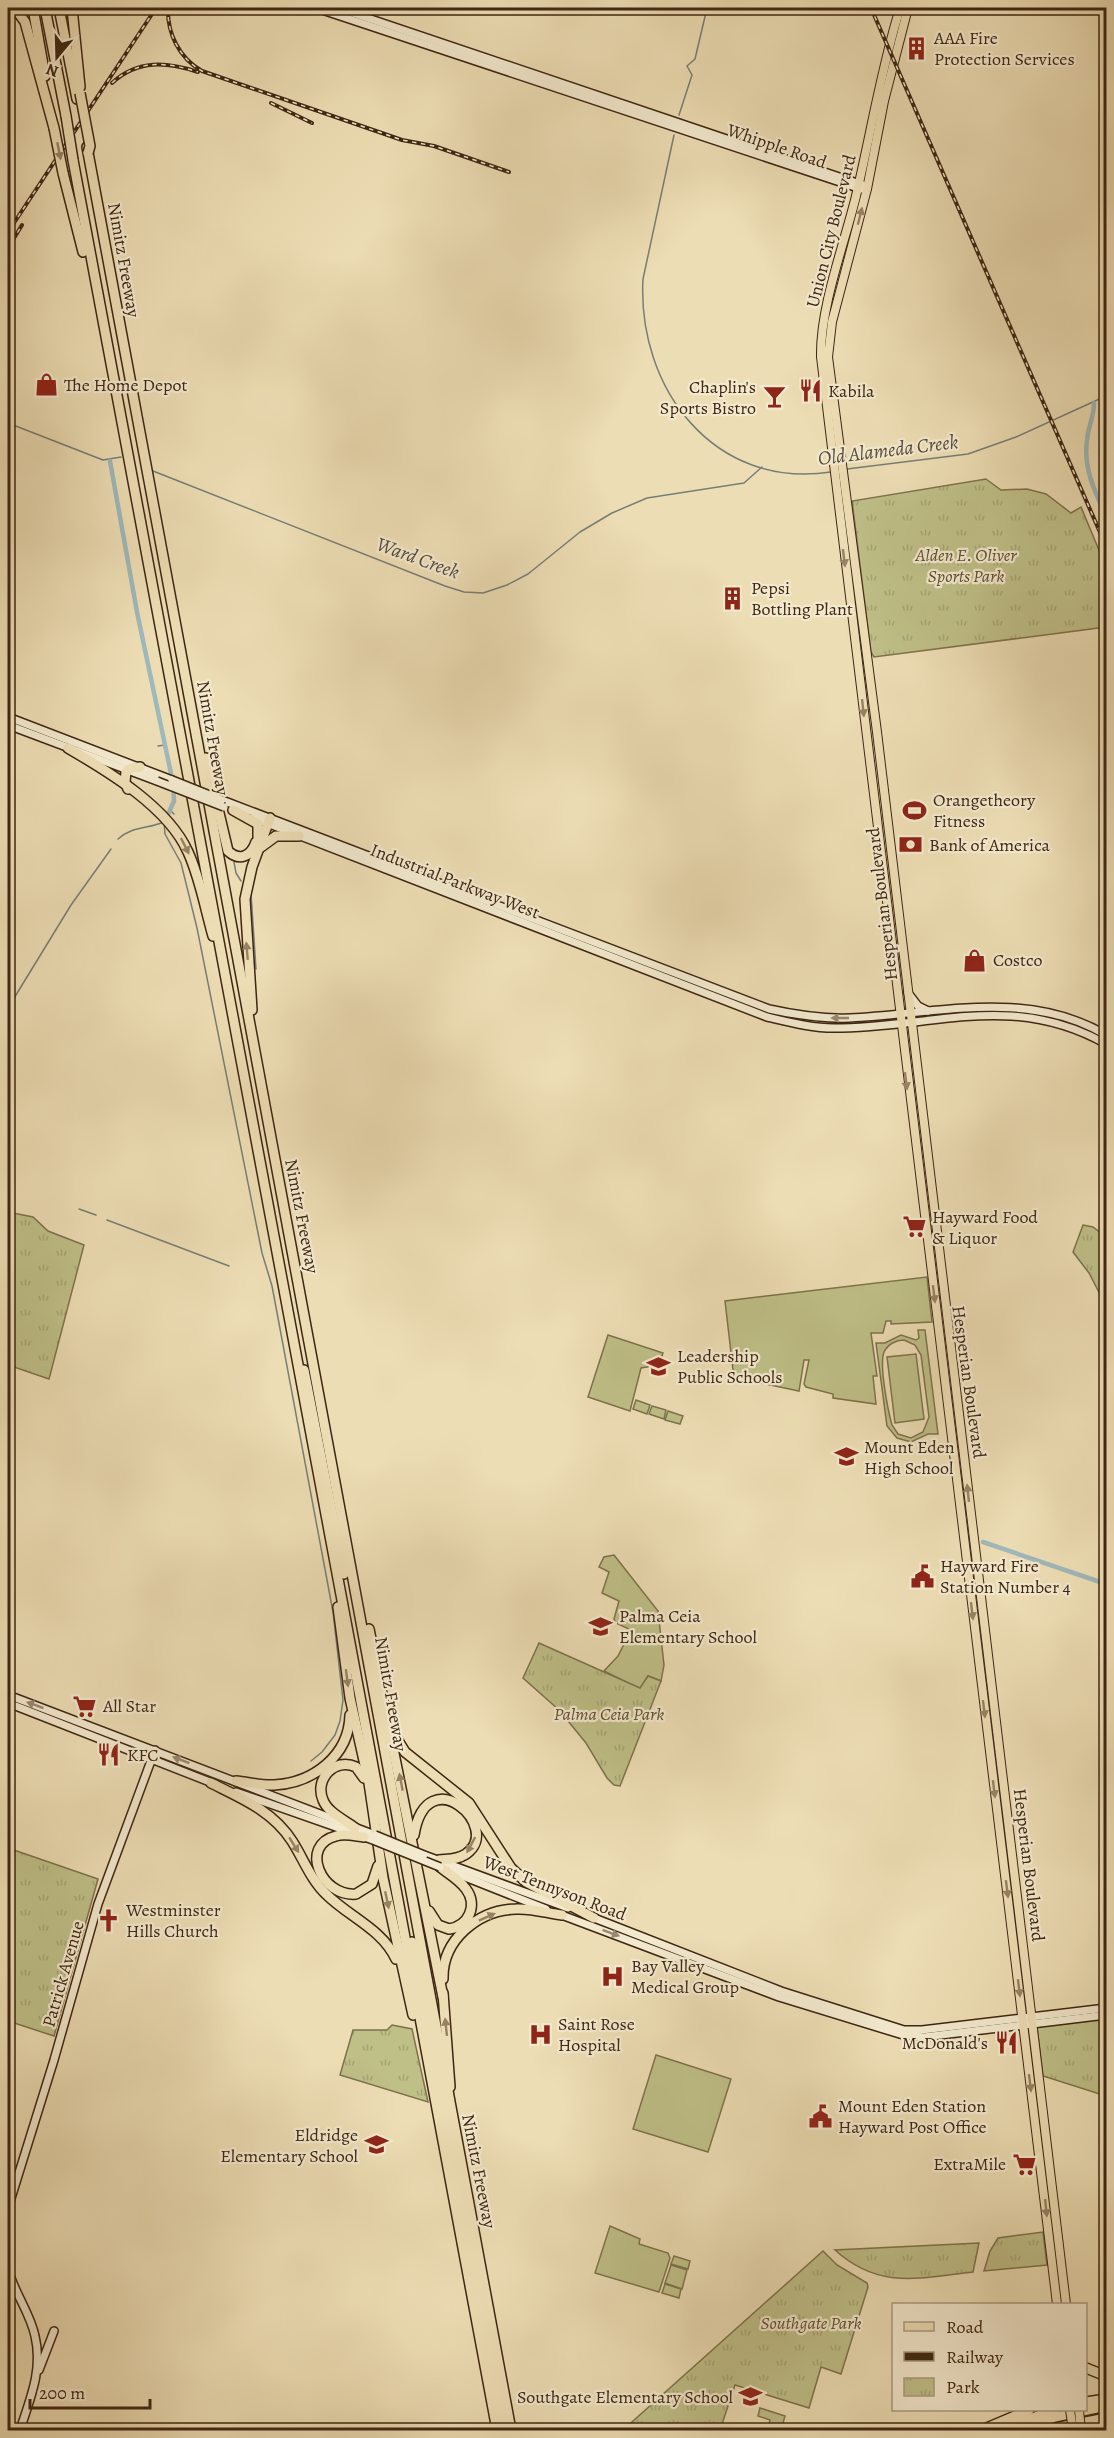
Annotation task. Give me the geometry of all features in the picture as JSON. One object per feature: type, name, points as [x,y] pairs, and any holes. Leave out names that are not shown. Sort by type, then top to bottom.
[{"type":"highway","points":[[15,8],[25,22],[54,128]]},
{"type":"highway","points":[[33,8],[63,173],[92,293],[98,301]]},
{"type":"highway","name":"Nimitz Freeway","points":[[45,8],[496,2430]]},
{"type":"highway","name":"Nimitz Freeway","points":[[58,8],[79,96],[511,2430]]},
{"type":"highway","points":[[72,8],[79,96],[90,146],[88,153]]},
{"type":"highway","points":[[86,142],[82,148],[227,931],[354,1608],[359,1612]]},
{"type":"highway","points":[[76,179],[82,185],[86,206],[503,2430]]},
{"type":"highway","points":[[189,698],[203,745],[227,848],[234,855],[245,856],[253,850],[267,820]]},
{"type":"highway","points":[[68,748],[158,809],[171,823],[191,857],[227,992]]},
{"type":"highway","points":[[128,789],[125,779],[128,770],[140,767]]},
{"type":"highway","points":[[226,805],[258,824],[258,837]]},
{"type":"highway","points":[[258,1072],[244,905],[248,882],[267,820]]},
{"type":"highway","points":[[259,849],[276,836],[299,836]]},
{"type":"highway","points":[[324,1507],[328,1493]]},
{"type":"highway","points":[[338,1578],[338,1607],[350,1698],[372,1803],[372,1839],[378,1870],[369,1887],[352,1894],[329,1886],[320,1875],[317,1865],[322,1845],[337,1835],[372,1839]]},
{"type":"highway","points":[[354,1584],[359,1588],[391,1728],[443,1997],[451,2079],[449,2098]]},
{"type":"highway","points":[[236,1781],[279,1785],[297,1781],[318,1772],[335,1757],[344,1742],[350,1728],[350,1698]]},
{"type":"highway","points":[[391,1728],[405,1752],[469,1803],[511,1868],[542,1892],[594,1918]]},
{"type":"highway","points":[[355,1828],[324,1802],[321,1791],[323,1778],[339,1765],[356,1767],[364,1776],[372,1803]]},
{"type":"highway","points":[[211,1783],[254,1804],[275,1820],[291,1839],[323,1892],[387,1942],[402,1972]]},
{"type":"highway","points":[[412,1840],[417,1816],[427,1804],[445,1800],[464,1808],[475,1825],[472,1848],[458,1858],[439,1863]]},
{"type":"highway","points":[[372,1839],[419,2043],[425,2050]]},
{"type":"highway","points":[[421,1884],[431,1916],[438,1925],[449,1929],[465,1922],[471,1913],[471,1897],[462,1884],[439,1863]]},
{"type":"highway","points":[[443,1997],[443,1971],[447,1954],[456,1940],[472,1925],[492,1914],[513,1909],[562,1915]]},
{"type":"highway","points":[[1087,2368],[1107,2376]]},
{"type":"highway","points":[[1087,2402],[1107,2399]]},
{"type":"highway","points":[[1087,2410],[1107,2406]]},
{"type":"highway","points":[[982,2430],[1025,2411]]},
{"type":"highway","points":[[998,2430],[1050,2411]]},
{"type":"highway","points":[[1017,2430],[1083,2411]]},
{"type":"highway","points":[[1045,2430],[1107,2418]]},
{"type":"highway","points":[[1083,2430],[1107,2427]]},
{"type":"main road","name":"Whipple Road","points":[[316,8],[858,185]]},
{"type":"main road","name":"Whipple Road","points":[[338,8],[867,189]]},
{"type":"main road","name":"Union City Boulevard","points":[[837,465],[820,345],[888,47],[900,8]]},
{"type":"main road","name":"Union City Boulevard","points":[[837,465],[828,346],[867,189],[884,101],[908,8]]},
{"type":"main road","name":"Hesperian Boulevard","points":[[837,465],[861,610],[1066,2303]]},
{"type":"main road","name":"Hesperian Boulevard","points":[[841,493],[850,600],[900,1023],[1057,2303]]},
{"type":"main road","points":[[850,600],[857,602],[861,610]]},
{"type":"main road","name":"Industrial Parkway West","points":[[8,717],[155,773],[226,805],[267,820],[299,836],[562,935],[769,1009],[832,1018],[899,1014],[911,1018]]},
{"type":"main road","name":"Industrial Parkway West","points":[[8,725],[267,820],[767,1017],[832,1028],[900,1023],[911,1018]]},
{"type":"main road","points":[[908,993],[918,1006],[931,1012]]},
{"type":"main road","points":[[911,1018],[931,1012],[985,1006],[1037,1010],[1079,1022],[1107,1035]]},
{"type":"main road","points":[[911,1018],[985,1014],[1012,1015],[1056,1023],[1107,1044]]},
{"type":"main road","points":[[920,1180],[925,1181],[931,1195]]},
{"type":"main road","name":"West Tennyson Road","points":[[8,1695],[236,1781],[355,1828],[372,1839],[424,1855],[562,1915],[779,1997],[903,2035],[921,2037],[1023,2021]]},
{"type":"main road","name":"West Tennyson Road","points":[[8,1703],[211,1783],[594,1918],[781,1991],[904,2030],[1107,2015]]},
{"type":"main road","name":"Patrick Avenue","points":[[8,2208],[54,2060],[98,1904],[155,1750]]},
{"type":"main road","name":"West Tennyson Road","points":[[1033,2020],[1107,2008]]},
{"type":"main road","points":[[8,2268],[35,2335],[38,2372]]},
{"type":"main road","points":[[20,2430],[38,2372],[47,2354],[54,2331]]},
{"type":"main road","points":[[1070,2411],[1072,2430]]},
{"type":"main road","points":[[1078,2411],[1083,2430]]},
{"type":"green space","name":"Alden E. Oliver Sports Park","points":[[986,479],[1001,490],[1027,489],[1046,494],[1071,513],[1081,507],[1106,567],[1106,627],[874,657],[871,652],[852,501]]},
{"type":"green space","points":[[8,1212],[33,1217],[48,1231],[84,1245],[49,1379],[8,1365]]},
{"type":"green space","points":[[1083,1225],[1093,1227],[1106,1237],[1106,1306],[1089,1273],[1073,1252]]},
{"type":"green space","points":[[927,1277],[932,1322],[891,1324],[891,1321],[886,1321],[883,1333],[871,1333],[877,1376],[873,1376],[876,1404],[833,1398],[833,1394],[806,1387],[804,1384],[809,1360],[804,1360],[799,1391],[737,1378],[733,1370],[725,1301]]},
{"type":"green space","points":[[918,1330],[925,1330],[938,1434],[928,1434],[911,1442],[897,1438],[887,1426],[876,1343],[885,1343],[901,1335],[916,1340],[919,1338]],"holes":[[[904,1340],[915,1345],[921,1355],[929,1417],[923,1432],[911,1438],[898,1434],[892,1425],[885,1388],[883,1358],[886,1349],[895,1342]]]},
{"type":"green space","points":[[608,1335],[663,1353],[659,1365],[641,1368],[630,1411],[588,1397]]},
{"type":"green space","points":[[916,1354],[924,1419],[895,1423],[887,1357]]},
{"type":"green space","points":[[636,1400],[650,1405],[647,1414],[633,1409]]},
{"type":"green space","points":[[652,1406],[666,1410],[664,1419],[649,1414]]},
{"type":"green space","points":[[668,1411],[683,1416],[680,1424],[665,1420]]},
{"type":"green space","points":[[614,1555],[658,1611],[664,1665],[661,1681],[648,1676],[640,1689],[604,1671],[618,1656],[631,1630],[616,1623],[614,1619],[619,1601],[602,1593],[609,1572],[599,1567],[604,1557]]},
{"type":"green space","name":"Palma Ceia Park","points":[[539,1643],[640,1688],[648,1676],[661,1681],[620,1786],[614,1785],[607,1778],[586,1743],[559,1710],[523,1678]]},
{"type":"green space","points":[[8,1848],[98,1879],[54,2036],[8,2021]]},
{"type":"green space","points":[[1106,2018],[1106,2096],[1043,2076],[1037,2027]]},
{"type":"green space","points":[[392,2025],[412,2029],[428,2102],[340,2075],[353,2030],[387,2030]]},
{"type":"green space","points":[[656,2055],[731,2079],[708,2152],[633,2129]]},
{"type":"green space","points":[[610,2226],[640,2239],[639,2244],[668,2253],[670,2258],[659,2292],[595,2273]]},
{"type":"green space","points":[[1043,2232],[1047,2265],[984,2271],[990,2251],[998,2238]]},
{"type":"green space","points":[[979,2243],[973,2272],[917,2278],[884,2276],[868,2271],[851,2263],[835,2250]]},
{"type":"green space","name":"Southgate Park","points":[[823,2251],[837,2265],[867,2283],[868,2287],[841,2374],[821,2367],[809,2408],[735,2385],[720,2430],[623,2430]]},
{"type":"green space","points":[[674,2256],[690,2261],[688,2269],[671,2264]]},
{"type":"green space","points":[[671,2265],[687,2270],[682,2289],[665,2283]]},
{"type":"green space","points":[[665,2284],[681,2289],[679,2298],[662,2293]]},
{"type":"green space","points":[[760,2408],[785,2416],[781,2430],[768,2429],[770,2420],[758,2416]]},
{"type":"waterway","name":"Old Alameda Creek","points":[[679,115],[692,75],[687,66],[695,59],[707,8]]},
{"type":"waterway","name":"Old Alameda Creek","points":[[674,135],[643,279],[645,319],[653,358],[669,393],[691,423],[719,448],[751,465],[789,473],[831,472]]},
{"type":"waterway","name":"Old Alameda Creek","points":[[847,469],[968,454],[1016,437],[1106,396]]},
{"type":"waterway","points":[[1094,403],[1086,450],[1088,470],[1106,516]]},
{"type":"waterway","points":[[8,423],[103,460],[121,457]]},
{"type":"waterway","name":"Ward Creek","points":[[110,461],[137,612],[173,783],[174,801],[166,819]]},
{"type":"waterway","name":"Ward Creek","points":[[153,471],[445,586],[464,592],[483,593],[507,585],[528,574],[580,532],[612,513],[647,498],[744,483],[762,467]]},
{"type":"waterway","name":"Ward Creek","points":[[158,746],[165,745]]},
{"type":"waterway","name":"Ward Creek","points":[[171,811],[174,814]]},
{"type":"waterway","points":[[118,839],[134,830],[164,822],[165,834],[181,863],[197,928],[262,1253],[272,1286],[333,1612],[343,1700],[335,1735],[322,1752],[311,1761]]},
{"type":"waterway","name":"Ward Creek","points":[[8,1008],[71,905],[111,849]]},
{"type":"waterway","points":[[234,862],[236,873],[241,881]]},
{"type":"waterway","points":[[251,893],[256,969]]},
{"type":"waterway","points":[[79,1209],[96,1215]]},
{"type":"waterway","points":[[107,1220],[229,1266]]},
{"type":"waterway","points":[[983,1542],[1106,1584]]},
{"type":"railway","points":[[8,232],[156,8]]},
{"type":"railway","points":[[168,8],[170,27],[176,44],[187,59],[202,71],[402,140],[434,146],[509,172]]},
{"type":"railway","points":[[871,8],[1106,546]]},
{"type":"railway","points":[[112,83],[122,75],[142,66],[175,66],[198,72]]},
{"type":"railway","points":[[271,103],[312,123]]},
{"type":"railway","points":[[8,248],[22,225]]},
{"type":"place","name":"AAA Fire Protection Services","points":[[916,48]]},
{"type":"place","name":"The Home Depot","points":[[46,385]]},
{"type":"place","name":"Kabila","points":[[810,391]]},
{"type":"place","name":"Chaplin's Sports Bistro","points":[[774,397]]},
{"type":"place","name":"Pepsi Bottling Plant","points":[[733,598]]},
{"type":"place","name":"Orangetheory Fitness","points":[[915,810]]},
{"type":"place","name":"Bank of America","points":[[911,845]]},
{"type":"place","name":"Costco","points":[[975,960]]},
{"type":"place","name":"Hayward Food & Liquor","points":[[914,1227]]},
{"type":"place","name":"Leadership Public Schools","points":[[659,1366]]},
{"type":"place","name":"Mount Eden High School","points":[[846,1457]]},
{"type":"place","name":"Hayward Fire Station Number 4","points":[[922,1576]]},
{"type":"place","name":"Palma Ceia Elementary School","points":[[601,1626]]},
{"type":"place","name":"All Star","points":[[85,1706]]},
{"type":"place","name":"KFC","points":[[109,1755]]},
{"type":"place","name":"Westminster Hills Church","points":[[108,1920]]},
{"type":"place","name":"Bay Valley Medical Group","points":[[613,1976]]},
{"type":"place","name":"Saint Rose Hospital","points":[[540,2034]]},
{"type":"place","name":"McDonald's","points":[[1006,2043]]},
{"type":"place","name":"Mount Eden Station Hayward Post Office","points":[[820,2116]]},
{"type":"place","name":"Eldridge Elementary School","points":[[376,2145]]},
{"type":"place","name":"ExtraMile","points":[[1024,2164]]},
{"type":"place","name":"Southgate Elementary School","points":[[751,2397]]}]
